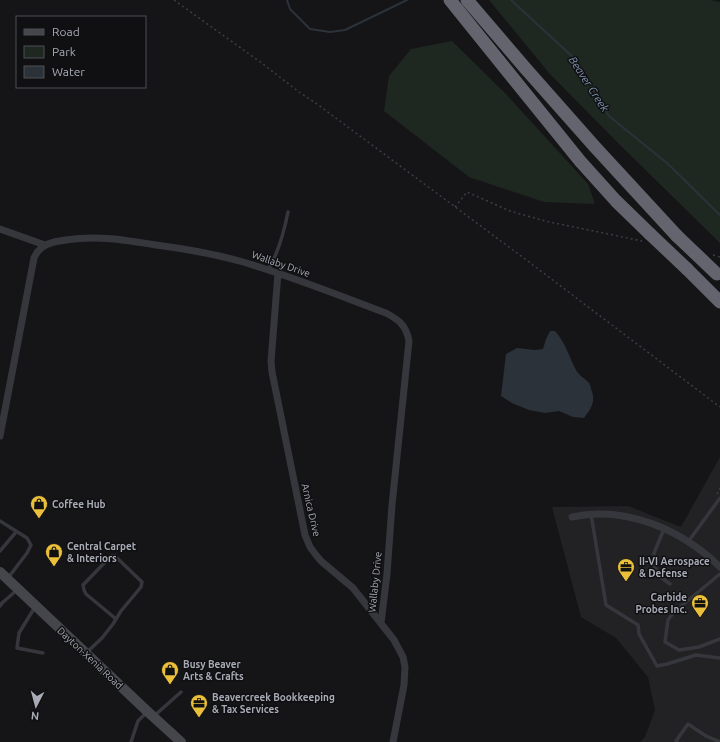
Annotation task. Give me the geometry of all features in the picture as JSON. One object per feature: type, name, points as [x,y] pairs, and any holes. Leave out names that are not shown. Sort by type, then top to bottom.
[{"type":"highway","points":[[450,0],[580,161],[616,200],[647,238],[687,269],[720,302]]},
{"type":"highway","points":[[467,0],[595,147],[677,236],[718,276]]},
{"type":"main road","name":"Dayton-Xenia Road","points":[[4,576],[181,742]]},
{"type":"street","points":[[0,229],[45,245]]},
{"type":"street","name":"Wallaby Drive","points":[[45,245],[51,242],[80,238],[120,239],[215,255],[278,273],[386,313],[402,324],[408,334],[409,341],[381,623]]},
{"type":"street","points":[[0,436],[34,258],[36,252],[45,245]]},
{"type":"street","name":"Arnica Drive","points":[[278,273],[271,361],[272,372],[305,535],[310,547],[321,561],[348,583],[381,623],[398,646],[403,657],[405,667],[402,696],[393,742]]},
{"type":"street","points":[[572,517],[591,514],[616,515],[627,516],[644,521],[664,528],[700,549],[720,567]]},
{"type":"lane","points":[[268,270],[274,261],[284,232],[288,212]]},
{"type":"lane","points":[[688,542],[720,498]]},
{"type":"lane","points":[[591,514],[606,605],[638,625],[639,634],[657,666],[696,655],[720,658]]},
{"type":"lane","points":[[0,522],[27,538],[31,545],[27,553],[4,576]]},
{"type":"lane","points":[[664,528],[654,554],[654,564],[658,575],[670,584]]},
{"type":"lane","points":[[0,552],[16,532]]},
{"type":"lane","points":[[86,653],[102,638],[116,619],[121,611],[141,587],[142,582],[115,556],[111,556],[84,585],[84,590],[86,594],[116,619]]},
{"type":"lane","points":[[720,574],[674,612],[668,620],[665,642],[679,650],[699,647],[720,639]]},
{"type":"lane","points":[[0,606],[18,590]]},
{"type":"lane","points":[[36,606],[19,633],[17,648],[43,653]]},
{"type":"lane","points":[[131,742],[138,721],[181,692]]},
{"type":"lane","points":[[677,742],[676,741],[688,724],[706,736],[720,742]]},
{"type":"path","points":[[174,0],[317,104],[720,406]]},
{"type":"path","points":[[455,207],[467,192],[510,211],[545,222],[647,238]]},
{"type":"path","points":[[712,255],[720,257]]},
{"type":"shaded area","points":[[720,457],[720,742],[640,742],[645,737],[655,710],[648,677],[616,638],[581,617],[552,507],[628,506],[681,527]]},
{"type":"green space","points":[[489,0],[710,0],[720,2],[720,243],[549,73]]},
{"type":"green space","points":[[452,41],[506,94],[588,184],[595,204],[544,202],[469,177],[384,111],[389,76],[411,49]]},
{"type":"water","points":[[550,331],[555,331],[559,336],[577,372],[589,383],[593,400],[589,411],[584,418],[573,417],[559,411],[545,413],[529,410],[512,403],[501,396],[506,354],[517,348],[535,350],[543,349]]},
{"type":"waterway","name":"Beaver Creek","points":[[287,0],[290,9],[310,29],[330,32],[345,30],[407,0]]},
{"type":"waterway","name":"Beaver Creek","points":[[511,0],[575,59],[609,116],[668,164],[720,215]]},
{"type":"place","name":"Coffee Hub","points":[[39,519]]},
{"type":"place","name":"Central Carpet & Interiors","points":[[54,567]]},
{"type":"place","name":"II-VI Aerospace & Defense","points":[[626,582]]},
{"type":"place","name":"Carbide Probes Inc.","points":[[700,618]]},
{"type":"place","name":"Busy Beaver Arts & Crafts","points":[[170,685]]},
{"type":"place","name":"Beavercreek Bookkeeping & Tax Services","points":[[199,718]]}]
